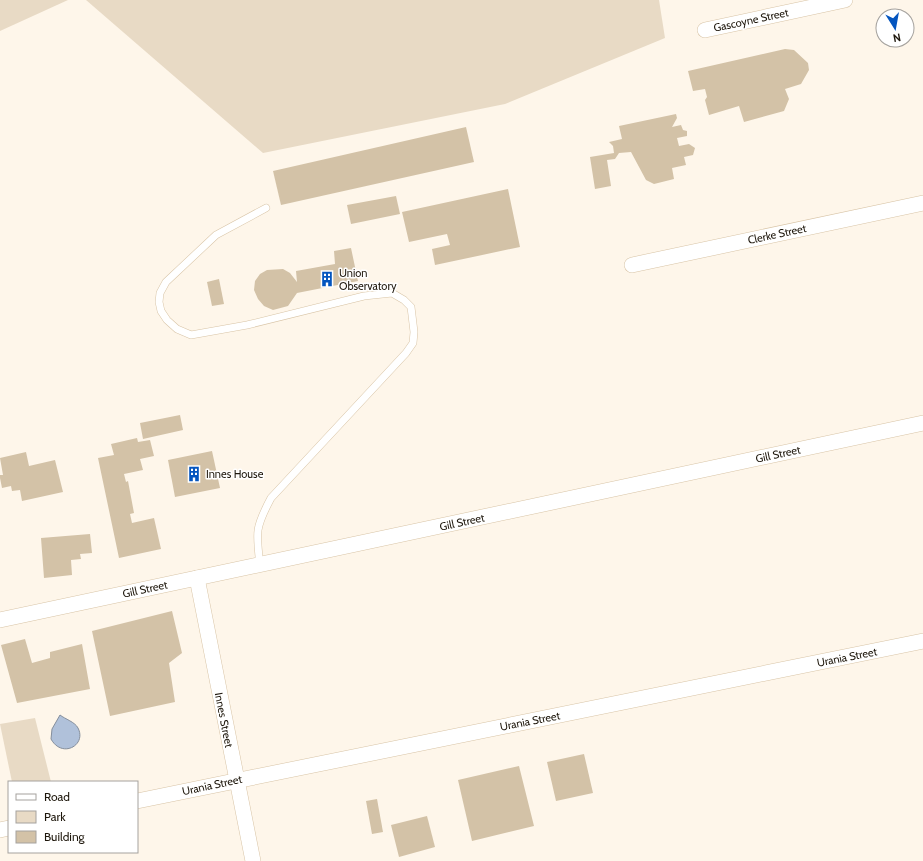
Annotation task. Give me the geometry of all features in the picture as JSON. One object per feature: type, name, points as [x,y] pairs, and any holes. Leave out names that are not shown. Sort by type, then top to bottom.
[{"type":"street","name":"Gascoyne Street","points":[[705,30],[845,0]]},
{"type":"street","name":"Clerke Street","points":[[632,265],[923,203]]},
{"type":"street","name":"Gill Street","points":[[0,620],[923,423]]},
{"type":"street","name":"Innes Street","points":[[197,578],[253,861]]},
{"type":"street","name":"Urania Street","points":[[138,801],[923,641]]},
{"type":"lane","points":[[260,565],[256,536],[259,520],[271,498],[406,353],[413,343],[414,332],[411,307],[404,300],[392,294],[364,296],[247,325],[197,334],[190,335],[177,329],[167,320],[161,311],[160,293],[166,282],[216,235],[266,208]]},
{"type":"green space","points":[[0,0],[68,0],[0,31]]},
{"type":"green space","points":[[86,0],[659,0],[665,38],[505,104],[263,153]]},
{"type":"green space","points":[[35,718],[51,781],[12,781],[0,724]]},
{"type":"water","points":[[60,715],[77,726],[80,734],[79,740],[76,744],[67,749],[56,745],[51,739],[52,729]]},
{"type":"building","points":[[785,49],[794,50],[808,63],[809,70],[801,84],[785,89],[789,99],[784,111],[744,122],[739,106],[709,115],[705,100],[707,97],[705,89],[693,91],[688,71]]},
{"type":"building","points":[[676,114],[677,118],[672,127],[681,125],[683,130],[687,131],[687,136],[677,138],[679,146],[689,144],[695,148],[693,155],[684,157],[686,165],[672,168],[674,179],[654,184],[646,180],[631,152],[619,153],[615,159],[607,160],[611,186],[595,189],[590,157],[614,153],[613,146],[609,142],[622,139],[619,126]]},
{"type":"building","points":[[466,127],[474,162],[281,205],[273,171]]},
{"type":"building","points":[[508,189],[520,247],[435,265],[432,249],[450,245],[447,234],[409,242],[402,212]]},
{"type":"building","points":[[396,196],[400,214],[351,224],[347,205]]},
{"type":"building","name":"Union Observatory","points":[[351,248],[358,281],[297,293],[288,306],[273,310],[264,306],[258,299],[254,290],[255,281],[260,274],[267,270],[283,269],[290,273],[297,282],[296,271],[335,264],[334,251]]},
{"type":"building","points":[[219,279],[224,304],[212,306],[207,282]]},
{"type":"building","points":[[180,415],[183,430],[143,439],[140,423]]},
{"type":"building","points":[[137,438],[138,442],[150,440],[154,456],[140,459],[143,470],[124,474],[126,482],[128,481],[134,513],[130,514],[132,523],[154,518],[161,549],[119,558],[98,458],[114,455],[111,444]]},
{"type":"building","name":"Innes House","points":[[212,451],[220,488],[175,497],[168,460]]},
{"type":"building","points":[[26,452],[29,466],[55,460],[63,492],[22,501],[20,490],[12,491],[11,486],[2,488],[0,475],[3,475],[0,458]]},
{"type":"building","points":[[90,534],[92,553],[80,554],[81,559],[71,560],[72,575],[44,578],[41,538]]},
{"type":"building","points":[[172,611],[182,653],[169,663],[175,702],[110,716],[92,631]]},
{"type":"building","points":[[25,639],[32,663],[50,658],[50,652],[82,644],[90,689],[17,703],[1,645]]},
{"type":"building","points":[[584,754],[593,793],[556,801],[547,762]]},
{"type":"building","points":[[519,766],[534,826],[472,841],[458,780]]},
{"type":"building","points":[[377,799],[383,832],[372,834],[366,801]]},
{"type":"building","points":[[427,816],[435,847],[399,857],[391,825]]},
{"type":"place","name":"Union Observatory","points":[[327,279]]},
{"type":"place","name":"Innes House","points":[[194,474]]}]
